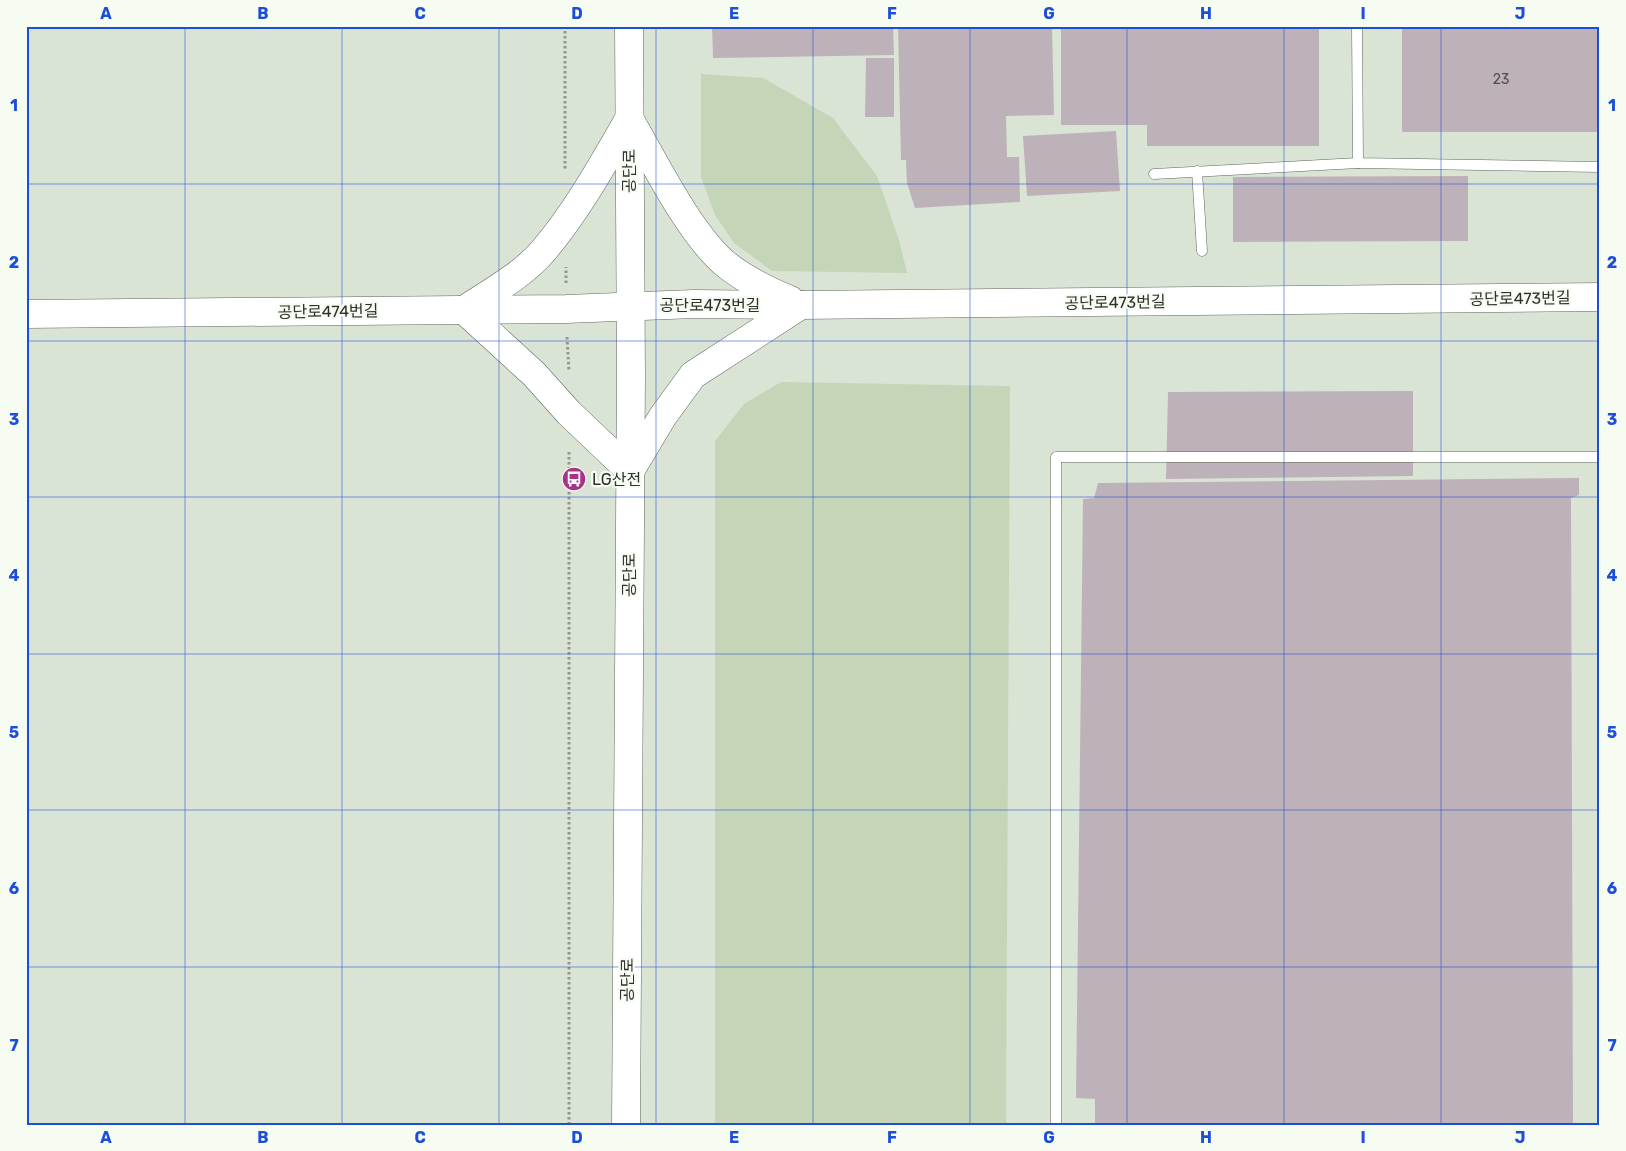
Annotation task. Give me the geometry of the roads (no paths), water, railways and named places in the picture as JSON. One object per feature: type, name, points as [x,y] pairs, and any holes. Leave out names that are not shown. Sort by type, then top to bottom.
[{"type":"main road","name":"공단로","points":[[626,1125],[630,471],[629,26]]},
{"type":"main road","points":[[629,119],[696,230],[723,261],[758,286],[801,305],[693,375],[663,416],[630,471],[569,413],[534,374],[464,310],[511,279],[543,251],[593,181],[629,119]]},
{"type":"main road","name":"공단로473번길","points":[[630,305],[1600,297]]},
{"type":"main road","name":"공단로474번길","points":[[26,314],[464,310],[630,305]]},
{"type":"lane","points":[[1357,26],[1358,163]]},
{"type":"lane","points":[[1154,174],[1358,163],[1600,167]]},
{"type":"lane","points":[[1197,172],[1202,251]]},
{"type":"lane","points":[[1056,1125],[1056,457],[1600,457]]},
{"type":"place","name":"LG산전","points":[[574,479]]}]
